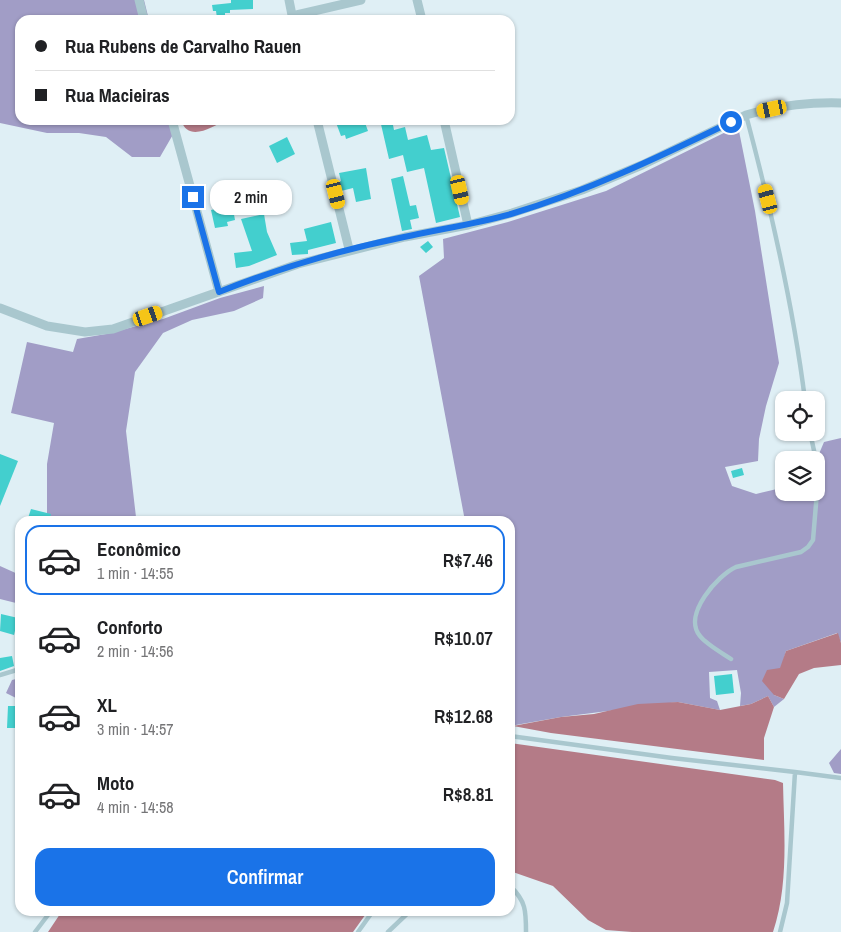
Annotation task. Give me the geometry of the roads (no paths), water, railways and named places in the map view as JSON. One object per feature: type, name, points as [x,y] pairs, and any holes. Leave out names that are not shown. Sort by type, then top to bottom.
[{"type":"street","points":[[139,0],[143,15]]},
{"type":"street","points":[[289,0],[292,15]]},
{"type":"street","points":[[304,15],[361,0]]},
{"type":"street","points":[[417,0],[421,15]]},
{"type":"street","points":[[0,308],[47,326],[85,332],[113,328],[219,292],[264,274],[349,249],[405,236],[468,225],[582,190],[642,165],[746,115],[786,106],[841,103]]},
{"type":"street","points":[[173,125],[219,292]]},
{"type":"street","points":[[319,125],[349,249]]},
{"type":"street","points":[[445,125],[468,225]]},
{"type":"lane","points":[[746,115],[776,236],[804,391]]},
{"type":"lane","points":[[731,659],[700,636],[696,630],[695,617],[698,605],[727,571],[736,567],[801,552],[808,547],[813,540],[816,501]]},
{"type":"lane","points":[[0,675],[15,670]]},
{"type":"lane","points":[[515,737],[841,778]]},
{"type":"lane","points":[[780,932],[787,903],[795,772]]},
{"type":"lane","points":[[515,890],[526,909],[526,932]]},
{"type":"lane","points":[[35,932],[47,916]]},
{"type":"lane","points":[[358,932],[369,916]]},
{"type":"lane","points":[[388,932],[405,916]]}]
